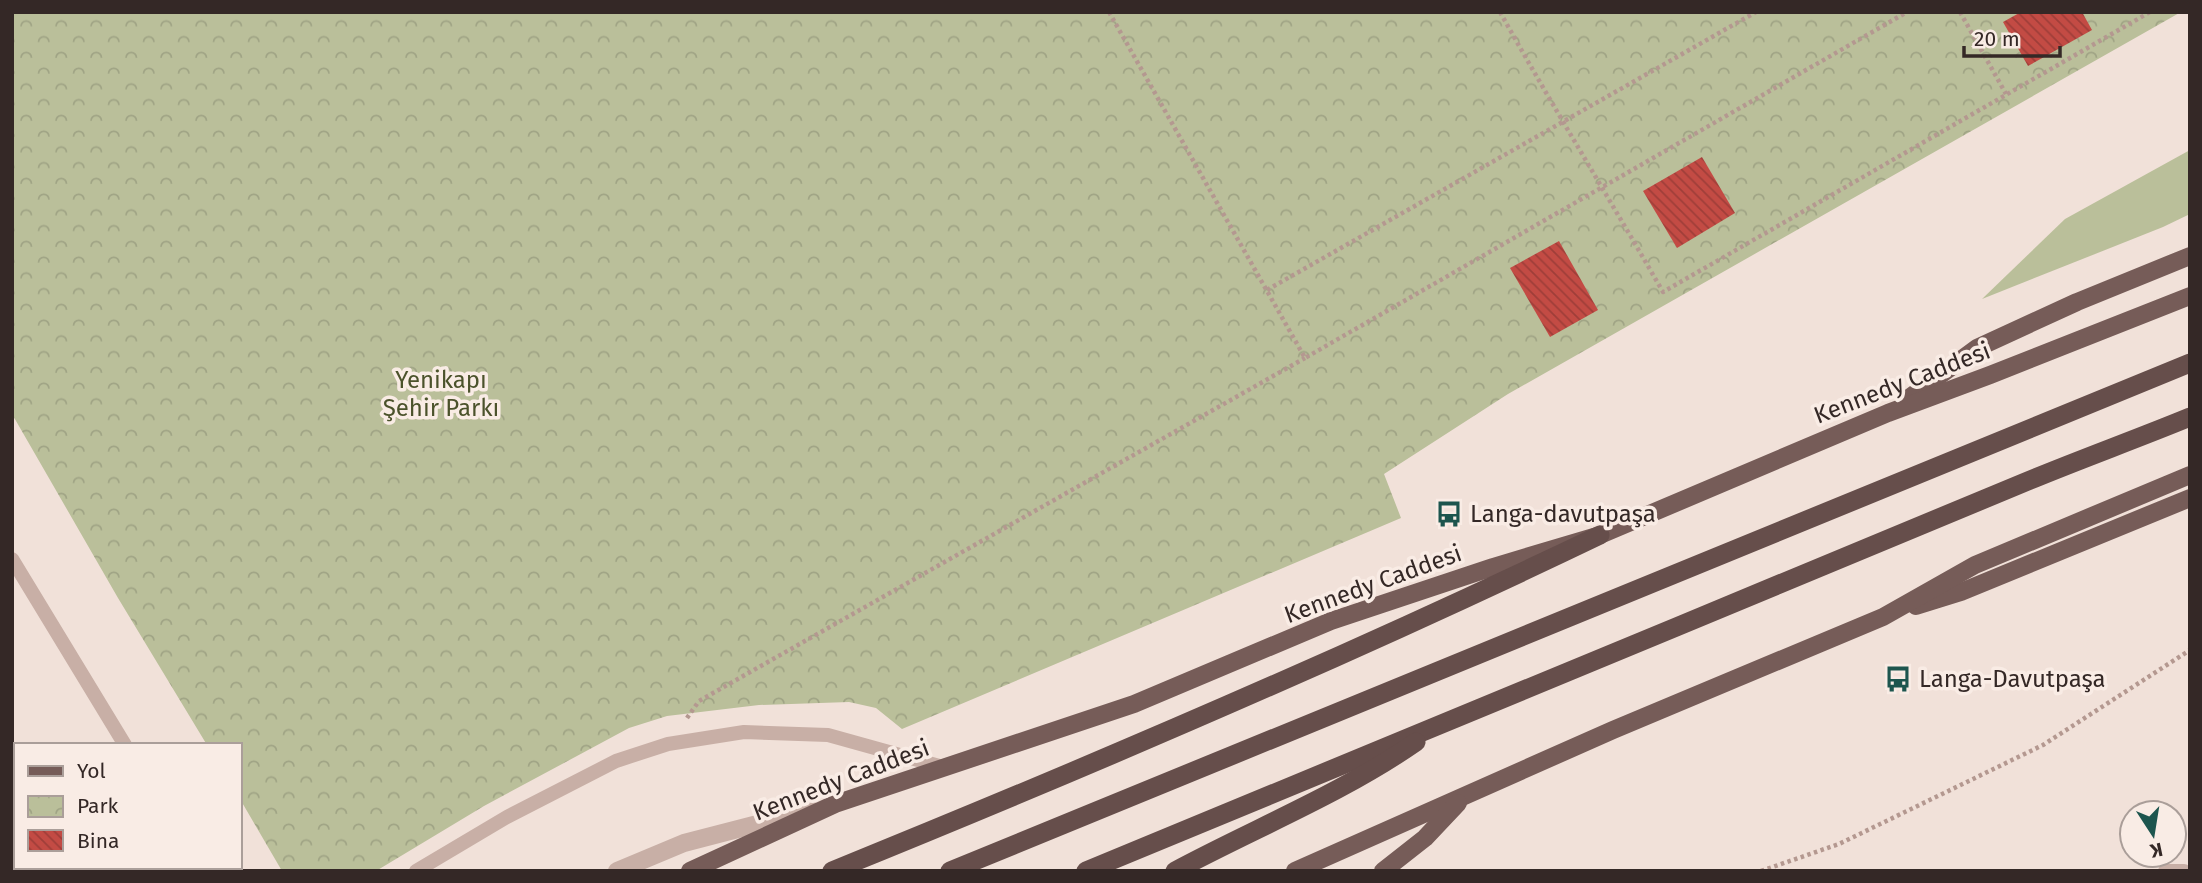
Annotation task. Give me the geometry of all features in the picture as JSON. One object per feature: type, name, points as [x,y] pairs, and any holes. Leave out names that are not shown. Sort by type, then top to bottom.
[{"type":"highway","points":[[950,871],[2190,363]]},
{"type":"highway","points":[[1086,871],[1449,719],[2190,417]]},
{"type":"highway","points":[[832,871],[961,819],[1361,647],[1600,535]]},
{"type":"highway","points":[[1175,871],[1390,761],[1449,719]]},
{"type":"main road","points":[[1888,413],[1977,348],[2077,302],[2190,256]]},
{"type":"main road","name":"Kennedy Caddesi","points":[[690,871],[835,804],[1134,704],[1331,621],[1493,566],[1600,535],[1888,413],[2190,296]]},
{"type":"main road","points":[[1883,617],[1975,565],[2190,475]]},
{"type":"main road","points":[[1295,871],[1613,730],[1883,617],[1961,592],[2190,498]]},
{"type":"main road","points":[[1383,871],[1425,838],[1463,797]]},
{"type":"street","points":[[617,871],[684,842],[835,804]]},
{"type":"lane","points":[[12,559],[124,743]]},
{"type":"lane","points":[[416,871],[507,817],[616,761],[668,744],[744,732],[828,736],[943,767]]},
{"type":"lane","points":[[2165,871],[2184,871]]},
{"type":"path","points":[[1109,12],[1305,358]]},
{"type":"path","points":[[1500,12],[1561,122],[1663,292],[2150,12]]},
{"type":"path","points":[[1267,290],[1756,12]]},
{"type":"path","points":[[668,744],[699,701],[1305,358],[1907,12]]},
{"type":"path","points":[[1961,12],[2006,94]]},
{"type":"path","points":[[1761,871],[1839,844],[2043,745],[2190,650]]},
{"type":"green space","name":"Yenikapı Şehir Parkı","points":[[12,12],[2181,12],[1508,394],[1384,474],[1401,518],[902,729],[876,708],[849,702],[759,705],[667,716],[629,728],[484,806],[376,871],[282,871],[242,802],[242,743],[206,743],[12,414]]},
{"type":"green space","points":[[2190,150],[2190,214],[1982,299],[2065,219]]},
{"type":"building","points":[[2021,12],[2082,12],[2092,30],[2028,66],[2003,22]]},
{"type":"building","points":[[1702,157],[1735,213],[1677,248],[1643,191]]},
{"type":"building","points":[[1559,241],[1598,310],[1550,337],[1510,268]]},
{"type":"place","name":"Langa-davutpaşa","points":[[1449,514]]},
{"type":"place","name":"Langa-Davutpaşa","points":[[1898,679]]}]
